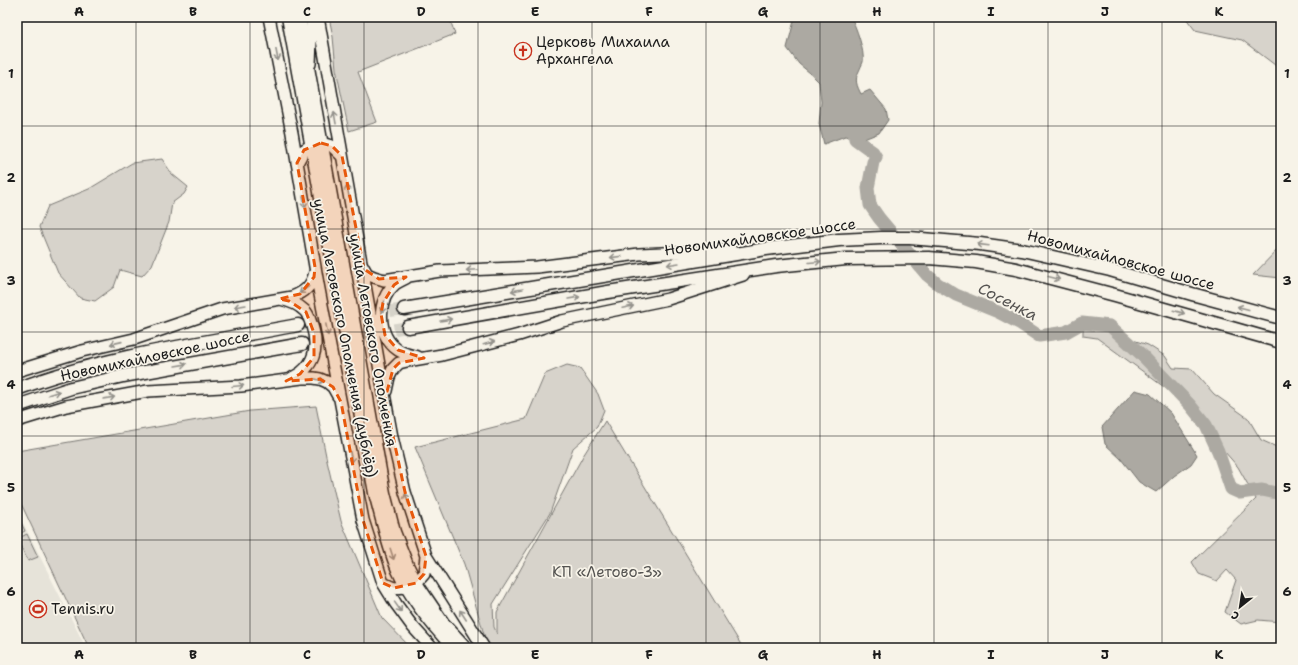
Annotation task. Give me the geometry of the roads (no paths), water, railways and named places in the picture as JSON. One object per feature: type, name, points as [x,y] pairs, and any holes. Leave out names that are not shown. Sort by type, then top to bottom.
[{"type":"main road","name":"улица Летовского Ополчения","points":[[288,17],[316,144],[375,493],[392,555],[411,585],[435,629],[454,648]]},
{"type":"main road","name":"улица Летовского Ополчения","points":[[299,17],[309,78],[316,144]]},
{"type":"main road","name":"Новомихайловское шоссе","points":[[404,309],[766,249],[839,240],[910,238],[980,244],[1029,252],[1110,270],[1281,318]]},
{"type":"main road","name":"Новомихайловское шоссе","points":[[408,327],[615,291],[776,266],[846,259],[929,258],[976,262],[1016,269],[1108,292],[1281,342]]},
{"type":"main road","name":"Новомихайловское шоссе","points":[[17,389],[69,371],[122,358],[298,325]]},
{"type":"main road","name":"Новомихайловское шоссе","points":[[17,406],[72,388],[123,376],[302,344]]},
{"type":"main road","name":"улица Летовского Ополчения","points":[[411,585],[466,648]]},
{"type":"street","name":"улица Летовского Ополчения (дублёр)","points":[[269,17],[363,520],[384,583],[396,604],[413,627],[432,648]]},
{"type":"street","points":[[309,78],[312,17]]},
{"type":"street","name":"улица Летовского Ополчения (дублёр)","points":[[318,17],[385,399],[405,492],[426,556],[484,648]]},
{"type":"street","points":[[297,163],[304,150],[316,144],[332,146],[342,156]]},
{"type":"street","points":[[361,265],[367,274],[384,280],[440,272],[537,267],[639,254],[766,249]]},
{"type":"street","points":[[385,399],[387,385],[393,369],[399,363],[468,349],[562,321],[668,299],[776,266]]},
{"type":"street","points":[[17,371],[82,351],[134,338],[222,309],[292,297],[306,290],[311,284],[315,267]]},
{"type":"street","points":[[406,277],[394,285],[388,293],[383,303],[381,314],[382,324],[385,335],[390,343],[398,350],[424,358]]},
{"type":"street","points":[[279,299],[298,305],[306,312],[310,319],[314,333],[314,357],[309,366],[300,374],[286,381]]},
{"type":"street","points":[[17,421],[66,406],[148,391],[233,387],[302,378],[320,379],[327,382],[333,387],[341,402]]},
{"type":"street","points":[[384,583],[394,588],[411,585],[424,574],[426,556]]},
{"type":"waterway","name":"Сосенка","points":[[852,120],[855,139],[873,152],[876,157],[873,162],[868,188],[870,205],[879,218],[927,275],[956,295],[998,312],[1021,324],[1039,336],[1066,332],[1082,323],[1110,326],[1142,355],[1190,405],[1206,425],[1218,451],[1231,489],[1240,493],[1262,490],[1281,494]]},
{"type":"tunnel","points":[[301,325],[404,309]]},
{"type":"tunnel","points":[[305,344],[408,327]]},
{"type":"place","name":"Церковь Михаила Архангела","points":[[523,51]]},
{"type":"place","name":"Tennis.ru","points":[[38,609]]},
{"type":"park label","name":"КП «Летово-3»","points":[[607,572]]}]
